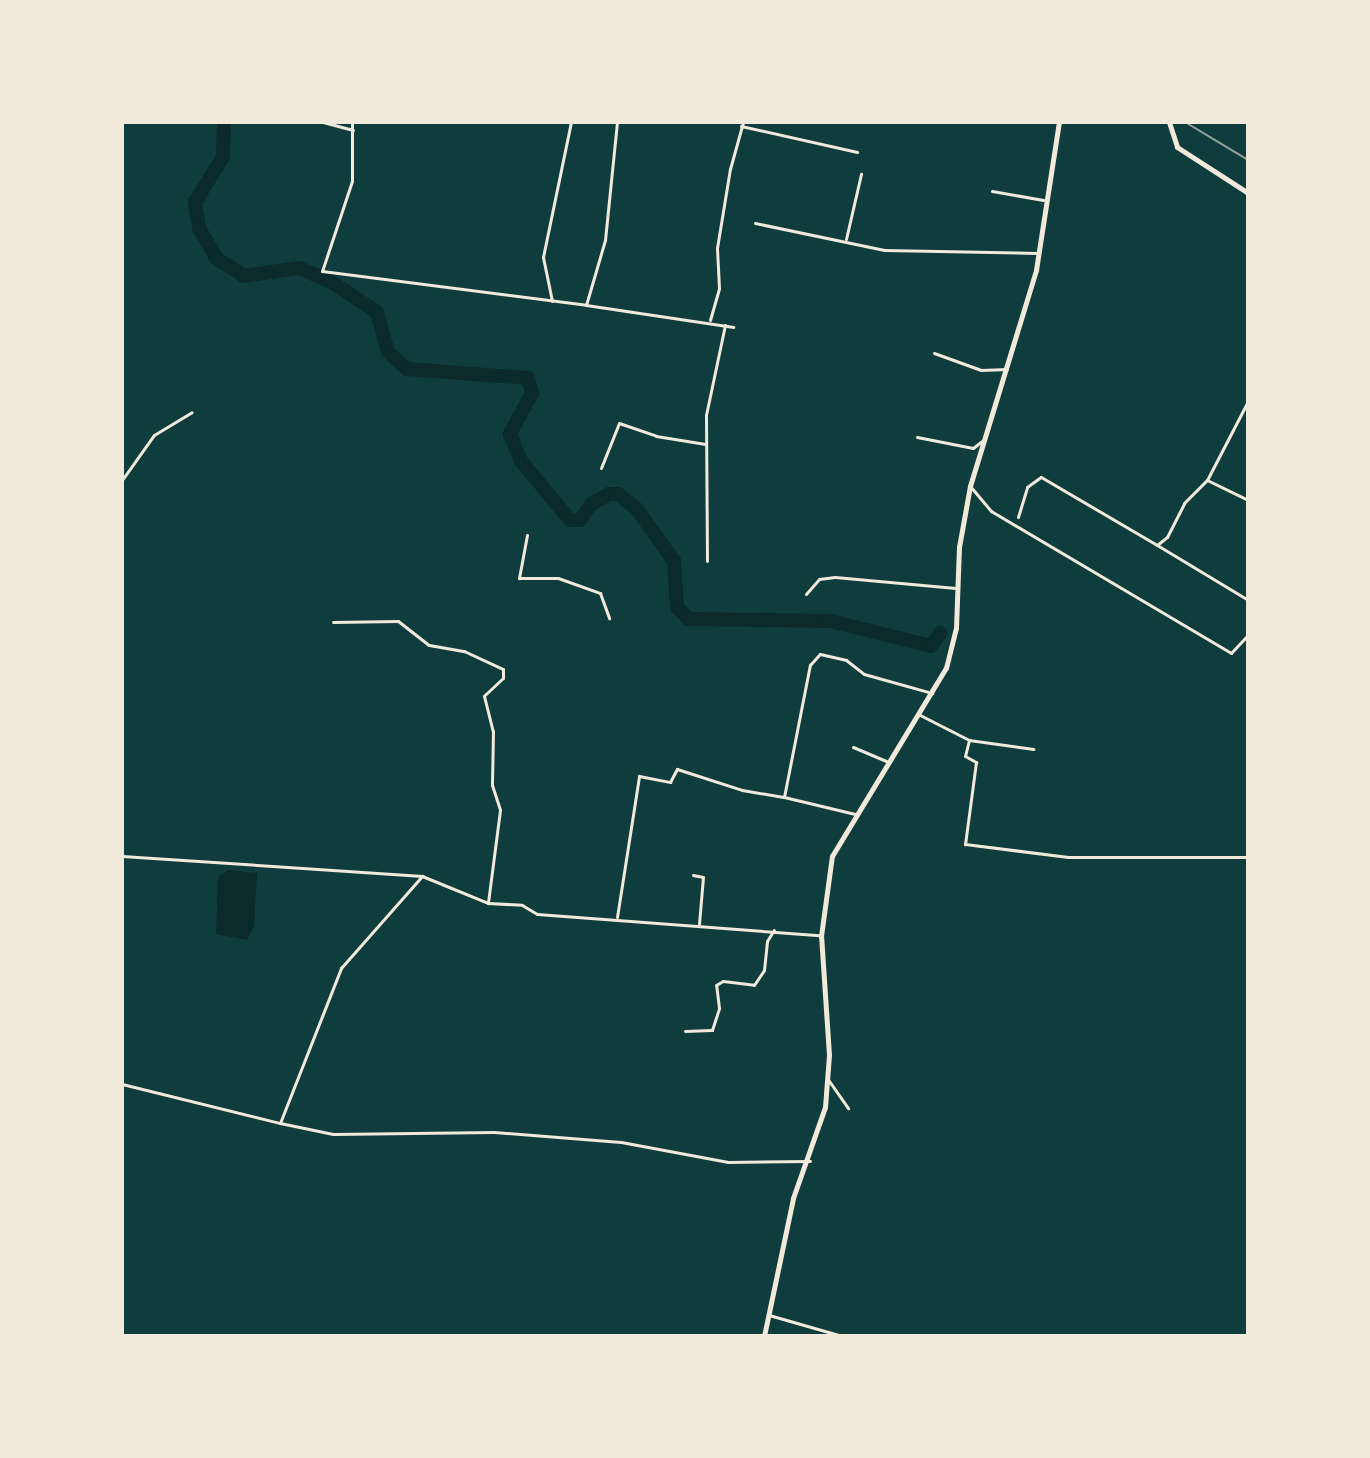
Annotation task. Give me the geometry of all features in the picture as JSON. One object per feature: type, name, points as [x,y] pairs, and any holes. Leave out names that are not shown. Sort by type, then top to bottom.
[{"type":"main road","points":[[764,1336],[793,1198],[810,1161],[827,1078],[821,936],[832,856],[946,668],[960,587],[959,547],[970,486],[1007,369],[1037,253],[1043,200],[1059,122]]},
{"type":"main road","points":[[1169,122],[1177,147],[1248,193]]},
{"type":"street","points":[[323,122],[353,130]]},
{"type":"street","points":[[352,122],[352,181],[322,271],[710,320],[733,327]]},
{"type":"street","points":[[552,301],[543,257],[571,122]]},
{"type":"street","points":[[586,305],[605,240],[617,122]]},
{"type":"street","points":[[710,320],[719,288],[717,248],[727,184],[742,124],[857,152]]},
{"type":"street","points":[[846,239],[861,174]]},
{"type":"street","points":[[992,191],[1043,200]]},
{"type":"street","points":[[755,223],[897,251],[958,248],[1037,253]]},
{"type":"street","points":[[707,561],[706,415],[725,325]]},
{"type":"street","points":[[934,353],[981,370],[1007,369]]},
{"type":"street","points":[[1157,545],[1167,537],[1184,503],[1207,480],[1248,401]]},
{"type":"street","points":[[122,480],[154,435],[192,412]]},
{"type":"street","points":[[601,468],[619,423],[656,436],[705,444]]},
{"type":"street","points":[[917,437],[973,448],[982,441]]},
{"type":"street","points":[[1018,517],[1027,487],[1041,477],[1248,600]]},
{"type":"street","points":[[1207,480],[1248,500]]},
{"type":"street","points":[[970,486],[991,511],[1231,653],[1248,635]]},
{"type":"street","points":[[527,535],[519,578],[558,578],[600,593],[609,618]]},
{"type":"street","points":[[806,594],[819,579],[835,577],[960,587]]},
{"type":"street","points":[[333,622],[398,621],[429,645],[464,651],[503,669],[503,678],[484,696],[493,731],[492,785],[500,810],[488,903]]},
{"type":"street","points":[[784,797],[810,665],[820,654],[846,660],[864,674],[932,693]]},
{"type":"street","points":[[920,715],[969,740],[1033,749]]},
{"type":"street","points":[[969,740],[965,756],[976,762],[965,844],[1068,857],[1248,857]]},
{"type":"street","points":[[853,747],[889,762]]},
{"type":"street","points":[[617,917],[639,776],[670,782],[677,769],[742,790],[856,815]]},
{"type":"street","points":[[122,856],[422,876],[488,903],[522,905],[555,917],[617,917],[821,936]]},
{"type":"street","points":[[693,875],[703,877],[699,924]]},
{"type":"street","points":[[280,1123],[341,968],[422,876]]},
{"type":"street","points":[[685,1031],[712,1030],[719,1008],[716,985],[754,985],[764,970],[767,941],[774,930]]},
{"type":"street","points":[[827,1078],[848,1108]]},
{"type":"street","points":[[122,1084],[333,1134],[494,1132],[621,1142],[728,1162],[810,1161]]},
{"type":"street","points":[[769,1315],[842,1336]]},
{"type":"water","points":[[228,870],[257,873],[254,927],[247,940],[216,934],[218,877]]},
{"type":"waterway","points":[[224,122],[223,157],[195,202],[199,228],[216,258],[244,276],[299,268],[330,281],[377,312],[388,352],[407,369],[528,378],[532,393],[510,434],[521,461],[570,520],[580,520],[591,504],[609,494],[618,494],[636,508],[674,561],[677,607],[688,619],[830,621],[931,646],[940,633]]},
{"type":"railway","points":[[1185,122],[1248,160]]}]
